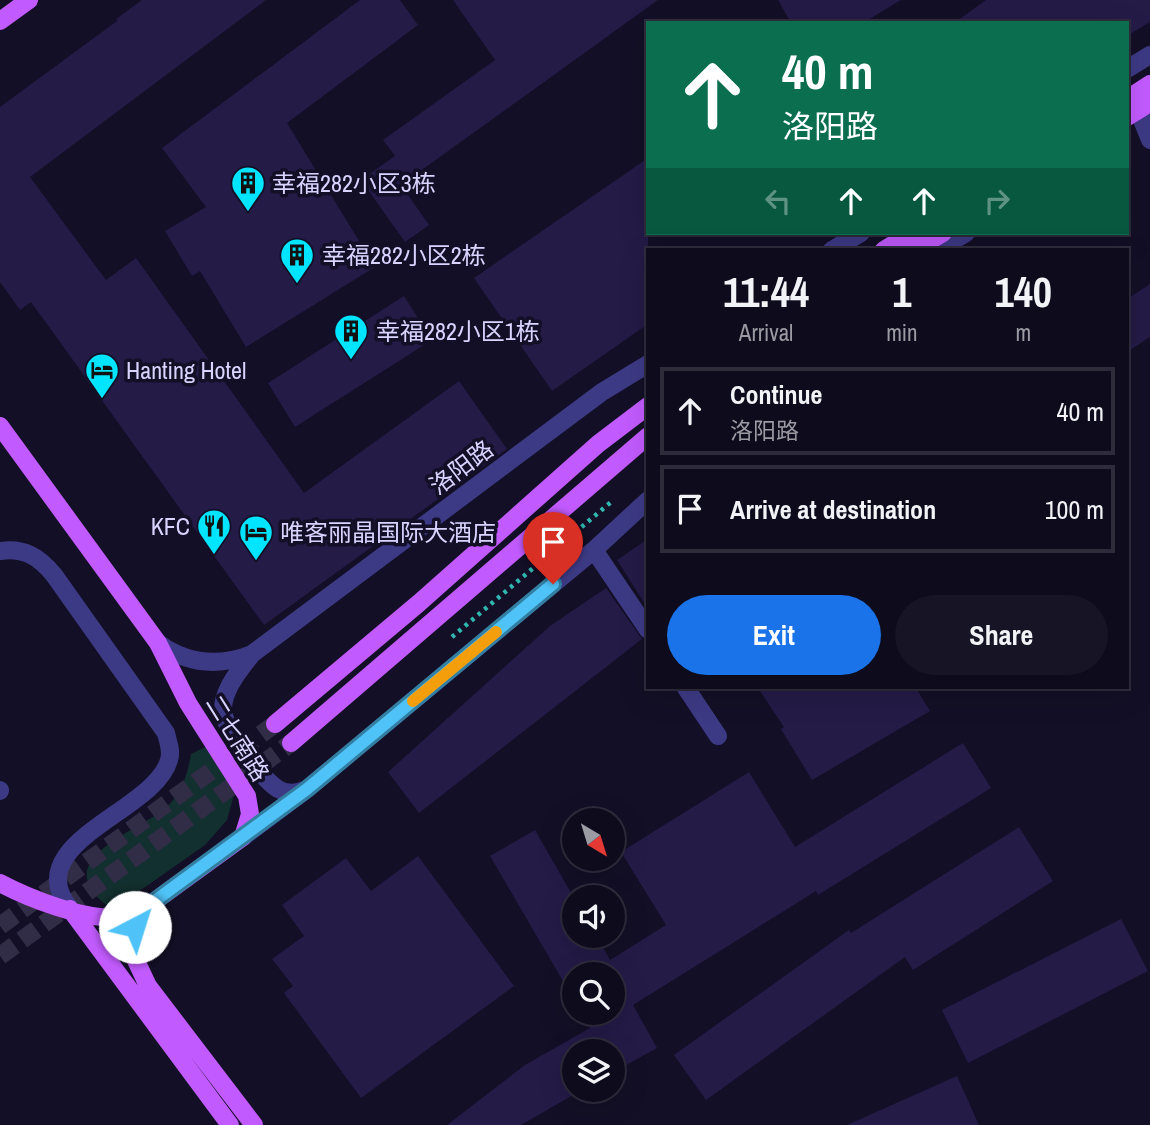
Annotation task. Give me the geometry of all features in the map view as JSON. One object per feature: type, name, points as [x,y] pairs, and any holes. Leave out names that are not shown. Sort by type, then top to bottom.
[{"type":"main road","points":[[0,21],[29,0]]},
{"type":"main road","points":[[1141,116],[1150,84]]},
{"type":"main road","points":[[887,248],[909,235]]},
{"type":"main road","points":[[917,248],[940,235]]},
{"type":"main road","points":[[275,724],[419,603],[598,444],[646,408]]},
{"type":"main road","name":"二七南路","points":[[0,426],[158,643],[188,703],[247,796],[250,814],[243,837]]},
{"type":"main road","points":[[291,743],[646,438]]},
{"type":"main road","points":[[0,883],[14,891],[93,917],[124,916],[148,906],[243,837]]},
{"type":"main road","points":[[148,906],[135,927],[132,953],[136,962],[148,986],[254,1125]]},
{"type":"main road","points":[[70,909],[230,1125]]},
{"type":"street","points":[[1129,68],[1150,55]]},
{"type":"street","points":[[1129,131],[1141,116]]},
{"type":"street","points":[[835,248],[858,235]]},
{"type":"street","points":[[941,248],[963,235]]},
{"type":"street","name":"洛阳路","points":[[158,643],[179,657],[200,662],[230,660],[252,654],[602,392],[646,365]]},
{"type":"street","points":[[243,837],[307,789],[594,550],[646,502]]},
{"type":"street","points":[[0,551],[10,549],[36,556],[54,575],[166,733],[170,746],[170,759],[157,780],[77,844],[64,859],[59,873],[58,889],[60,897],[70,909]]},
{"type":"street","points":[[594,550],[646,627]]},
{"type":"street","points":[[252,654],[228,690],[224,705],[225,719],[253,761],[277,789],[291,793],[307,789]]},
{"type":"street","points":[[687,689],[718,736]]},
{"type":"path","points":[[443,645],[612,500]]},
{"type":"green space","points":[[205,747],[215,756],[236,787],[227,820],[205,845],[131,897],[106,905],[91,889],[87,874],[91,861],[102,849],[163,810],[175,798],[183,785],[191,754]]},
{"type":"building","points":[[142,0],[266,0],[30,177],[106,280],[136,258],[304,493],[459,381],[507,449],[264,625],[31,302],[20,310],[0,282],[0,107]]},
{"type":"building","points":[[360,0],[400,0],[418,25],[287,123],[375,267],[246,347],[200,271],[192,276],[165,231],[206,207],[162,148]]},
{"type":"building","points":[[453,0],[658,0],[401,185],[429,225],[405,242],[361,180],[395,156],[383,140],[495,60]]},
{"type":"building","points":[[778,0],[901,0],[866,21],[790,21]]},
{"type":"building","points":[[986,0],[1150,0],[1150,22],[1129,35],[1129,21],[957,21]]},
{"type":"building","points":[[646,159],[646,325],[552,391],[474,278]]},
{"type":"building","points":[[1150,284],[1150,337],[1129,351],[1129,298]]},
{"type":"building","name":"幸福282小区1栋","points":[[404,296],[432,340],[295,427],[268,383]]},
{"type":"building","points":[[646,540],[646,606],[617,560]]},
{"type":"building","points":[[606,588],[642,639],[419,813],[388,772],[550,626]]},
{"type":"building","points":[[759,689],[917,689],[930,711],[812,780],[781,729],[784,727]]},
{"type":"building","points":[[963,743],[991,788],[818,895],[816,891],[633,1005],[657,1048],[625,1066],[625,1039],[571,1039],[590,1028],[588,1025],[625,1025],[625,962],[562,962],[562,979],[490,856],[535,830],[567,885],[562,885],[562,948],[604,948],[610,960],[666,925],[625,858],[625,850],[749,772],[795,847]]},
{"type":"building","points":[[1019,827],[1053,881],[913,970],[905,957],[706,1100],[674,1055],[849,930],[851,933]]},
{"type":"building","points":[[418,856],[514,986],[361,1098],[284,993],[293,986],[272,959],[304,936],[282,905],[346,858],[371,891]]},
{"type":"building","points":[[1121,919],[1148,971],[968,1063],[942,1010]]},
{"type":"building","points":[[562,1044],[562,1101],[521,1125],[447,1125],[525,1065]]},
{"type":"building","points":[[957,1076],[979,1125],[847,1125]]},
{"type":"tunnel","points":[[0,926],[275,724]]},
{"type":"tunnel","points":[[0,956],[291,743]]},
{"type":"slow traffic","points":[[413,701],[496,632]]},
{"type":"place","name":"幸福282小区3栋","points":[[248,213]]},
{"type":"place","name":"幸福282小区2栋","points":[[297,285]]},
{"type":"place","name":"幸福282小区1栋","points":[[351,361]]},
{"type":"place","name":"Hanting Hotel","points":[[102,400]]},
{"type":"place","name":"KFC","points":[[214,556]]},
{"type":"place","name":"唯客丽晶国际大酒店","points":[[256,562]]},
{"type":"route","points":[[135,927],[148,906],[307,789],[553,584]]}]
